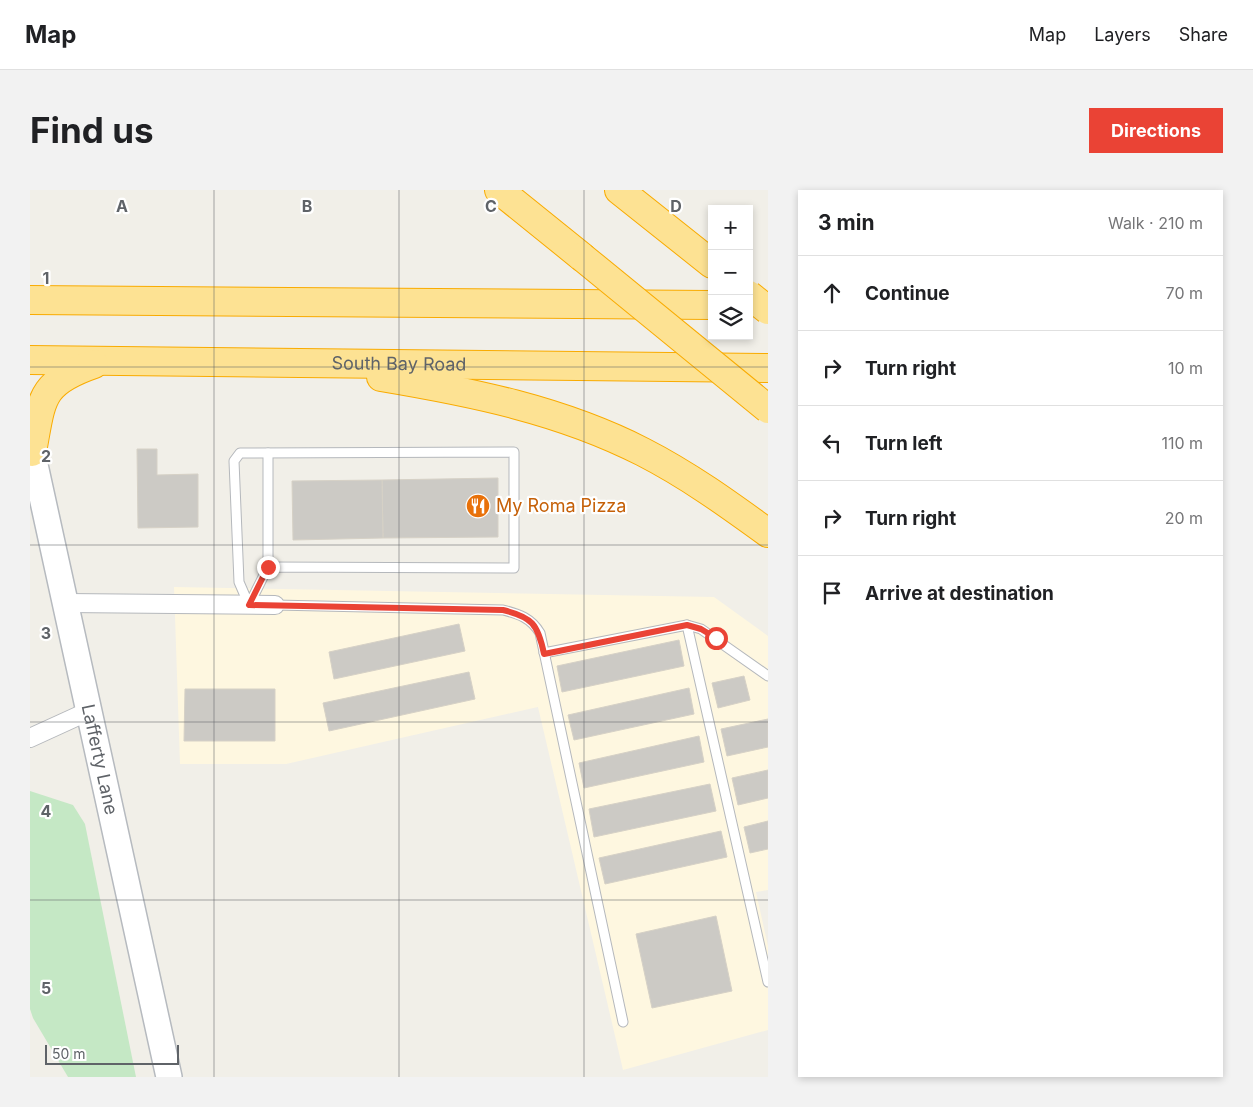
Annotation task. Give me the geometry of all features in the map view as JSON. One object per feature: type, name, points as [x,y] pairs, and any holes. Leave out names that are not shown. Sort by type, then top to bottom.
[{"type":"highway","points":[[499,190],[768,409]]},
{"type":"highway","points":[[619,190],[708,261]]},
{"type":"highway","points":[[753,298],[768,310]]},
{"type":"highway","points":[[30,300],[708,305]]},
{"type":"highway","points":[[753,305],[768,305]]},
{"type":"highway","name":"South Bay Road","points":[[30,360],[768,368]]},
{"type":"highway","points":[[31,447],[41,406],[51,387],[72,372],[103,361]]},
{"type":"highway","points":[[298,363],[443,387],[500,399],[563,418],[642,452],[678,472],[768,533]]},
{"type":"street","name":"Lafferty Lane","points":[[31,447],[169,1077]]},
{"type":"street","points":[[66,603],[275,605]]},
{"type":"street","points":[[30,738],[89,711]]},
{"type":"lane","points":[[249,605],[239,582],[234,461],[240,454],[514,452],[514,568],[268,567]]},
{"type":"lane","points":[[249,605],[268,567],[268,453]]},
{"type":"lane","points":[[275,605],[503,610],[522,615],[535,625],[540,633],[623,1022]]},
{"type":"lane","points":[[544,654],[687,625],[708,634],[768,676]]},
{"type":"lane","points":[[687,625],[768,982]]},
{"type":"shaded area","points":[[174,587],[714,597],[768,636],[768,890],[756,892],[768,946],[768,1030],[623,1070],[538,707],[286,764],[180,764]]},
{"type":"green space","points":[[30,791],[73,805],[85,824],[136,1077],[68,1077],[33,1018],[30,1009]]},
{"type":"building","points":[[137,449],[157,449],[157,475],[198,474],[198,527],[138,528]]},
{"type":"building","points":[[498,478],[498,537],[383,538],[382,480]]},
{"type":"building","points":[[382,480],[383,538],[293,540],[292,481]]},
{"type":"building","points":[[459,624],[465,651],[334,679],[329,652]]},
{"type":"building","points":[[679,640],[684,666],[562,692],[557,666]]},
{"type":"building","points":[[469,672],[475,699],[329,731],[323,703]]},
{"type":"building","points":[[744,676],[750,700],[718,708],[712,683]]},
{"type":"building","points":[[689,688],[694,714],[574,740],[568,715]]},
{"type":"building","points":[[185,689],[275,689],[275,741],[184,741]]},
{"type":"building","points":[[768,719],[768,747],[727,756],[721,729]]},
{"type":"building","points":[[699,736],[704,762],[584,788],[579,763]]},
{"type":"building","points":[[768,770],[768,798],[738,805],[732,778]]},
{"type":"building","points":[[710,784],[716,811],[594,837],[589,809]]},
{"type":"building","points":[[768,821],[768,849],[750,853],[744,827]]},
{"type":"building","points":[[721,831],[727,857],[605,884],[599,858]]},
{"type":"building","points":[[716,916],[732,991],[652,1008],[636,934]]},
{"type":"place","name":"My Roma Pizza","points":[[478,506]]},
{"type":"route","points":[[268,567],[249,605],[503,610],[522,615],[535,625],[540,633],[544,654],[687,625],[701,629],[716,638]]}]
